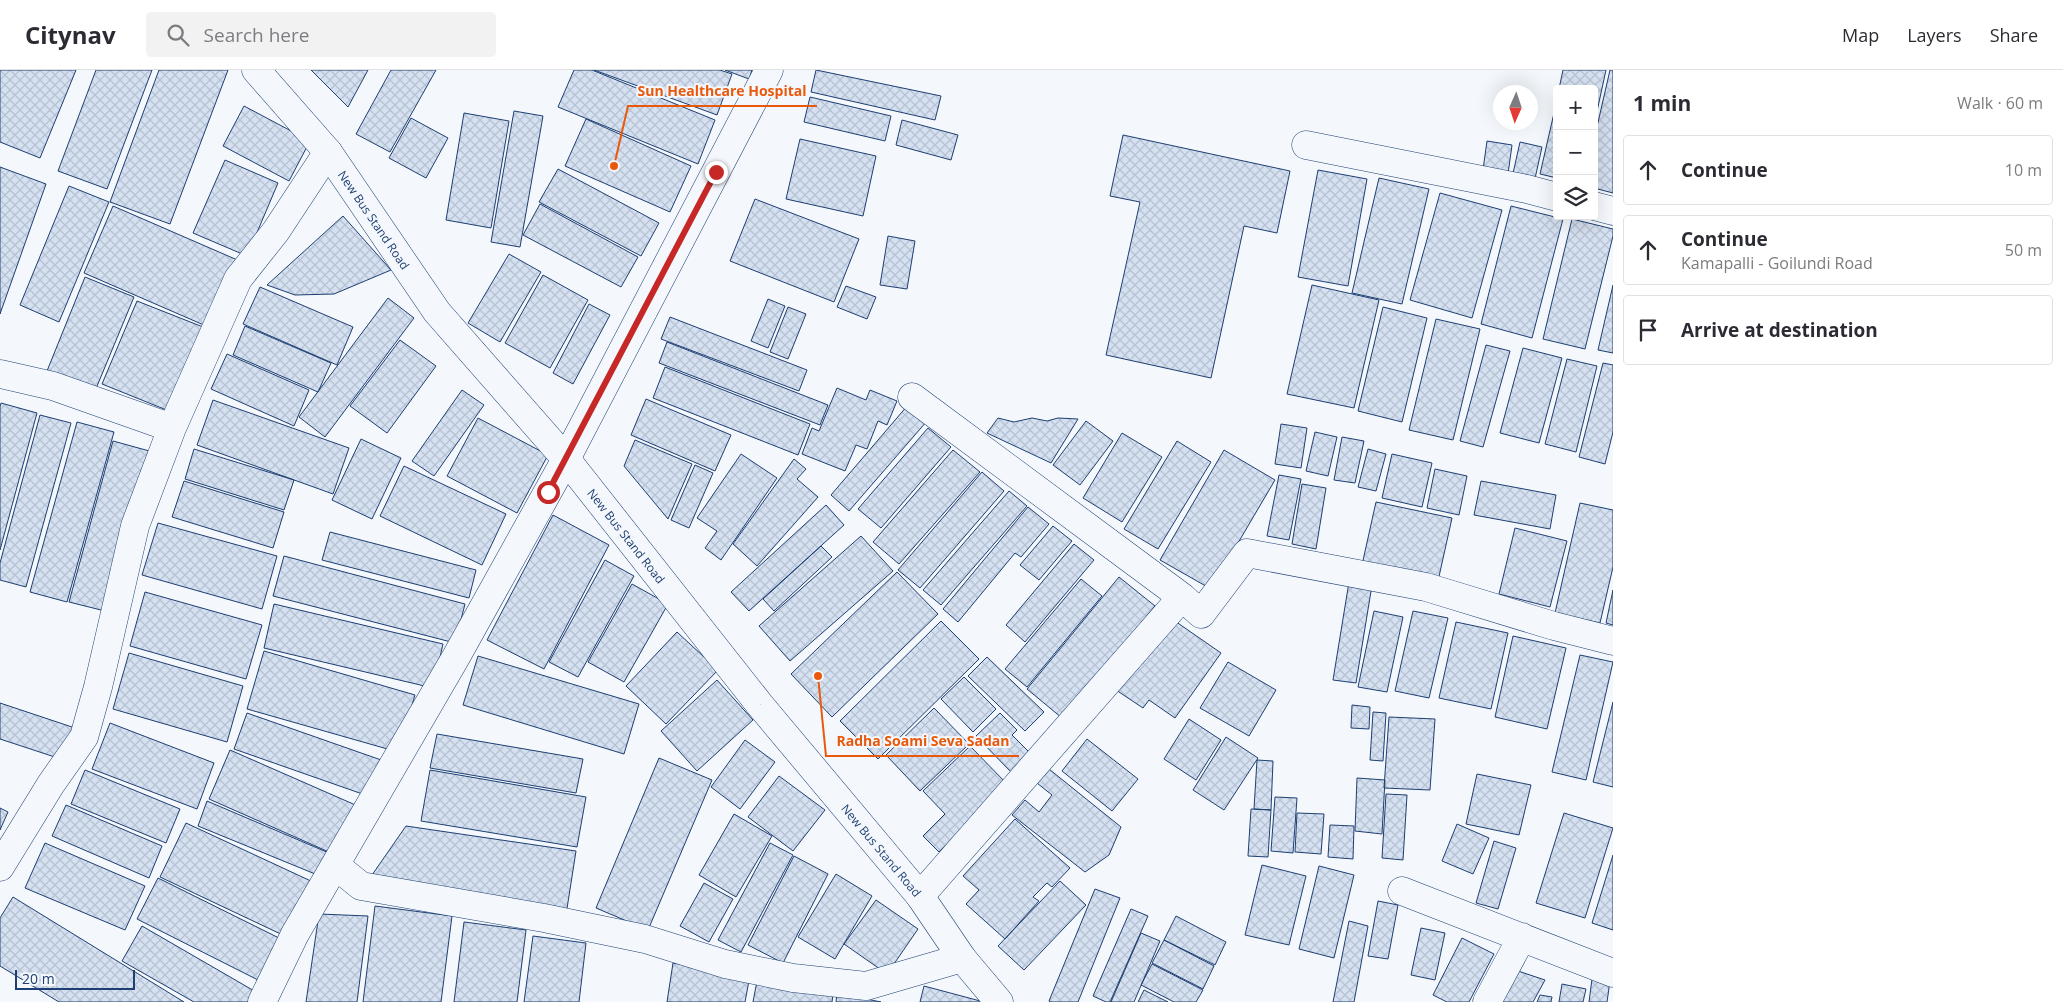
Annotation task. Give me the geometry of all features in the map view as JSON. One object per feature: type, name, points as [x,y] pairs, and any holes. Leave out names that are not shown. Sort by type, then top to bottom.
[{"type":"main road","name":"New Bus Stand Road","points":[[256,70],[328,152],[437,312],[566,459],[760,705],[920,896],[962,958],[999,1002]]},
{"type":"main road","points":[[262,1002],[284,953],[456,657],[566,459],[769,70]]},
{"type":"main road","points":[[1306,145],[1518,187],[1553,196]]},
{"type":"main road","points":[[0,867],[51,784],[84,737],[98,687],[135,526],[172,428],[238,279],[276,231],[328,152]]},
{"type":"main road","points":[[1598,207],[1613,211]]},
{"type":"main road","points":[[0,374],[53,386],[172,428]]},
{"type":"main road","points":[[912,397],[1182,596],[1201,614],[1247,553],[1426,587],[1554,626],[1613,641]]},
{"type":"main road","points":[[920,896],[1182,596]]},
{"type":"main road","points":[[335,865],[361,886],[544,918],[636,937],[725,964],[793,978],[866,986],[962,958]]},
{"type":"main road","points":[[1402,891],[1613,973]]},
{"type":"main road","points":[[1487,1002],[1522,937]]},
{"type":"building","points":[[0,70],[76,70],[40,158],[0,142]]},
{"type":"building","points":[[96,70],[152,70],[107,189],[58,171]]},
{"type":"building","points":[[159,70],[228,70],[170,224],[110,202]]},
{"type":"building","points":[[311,70],[368,70],[348,107]]},
{"type":"building","points":[[391,70],[436,70],[390,152],[356,134]]},
{"type":"building","points":[[574,70],[592,70],[715,120],[698,164],[558,107]]},
{"type":"building","points":[[594,70],[720,70],[732,74],[717,115]]},
{"type":"building","points":[[725,70],[752,70],[749,79]]},
{"type":"building","points":[[816,70],[941,96],[935,120],[811,92]]},
{"type":"building","points":[[1563,70],[1606,70],[1598,107],[1598,85],[1560,85]]},
{"type":"building","points":[[1610,70],[1613,70],[1613,193],[1598,189],[1598,122]]},
{"type":"building","points":[[810,97],[891,116],[885,141],[804,122]]},
{"type":"building","points":[[244,106],[310,141],[289,181],[223,146]]},
{"type":"building","points":[[514,111],[543,116],[520,247],[491,242]]},
{"type":"building","points":[[464,113],[509,121],[491,228],[446,220]]},
{"type":"building","points":[[1553,117],[1553,177],[1540,174]]},
{"type":"building","points":[[411,118],[448,138],[426,178],[389,158]]},
{"type":"building","points":[[586,119],[691,166],[670,212],[565,166]]},
{"type":"building","points":[[902,120],[958,135],[951,160],[896,145]]},
{"type":"building","points":[[1123,135],[1290,171],[1277,233],[1244,226],[1211,378],[1106,355],[1140,202],[1110,196]]},
{"type":"building","points":[[800,139],[876,156],[863,216],[786,199]]},
{"type":"building","points":[[1487,141],[1512,145],[1507,181],[1482,177]]},
{"type":"building","points":[[1520,142],[1542,147],[1534,183],[1512,178]]},
{"type":"building","points":[[225,160],[278,183],[247,256],[193,233]]},
{"type":"building","points":[[0,167],[46,184],[0,314]]},
{"type":"building","points":[[558,169],[659,223],[641,256],[539,202]]},
{"type":"building","points":[[1318,170],[1367,179],[1348,286],[1298,277]]},
{"type":"building","points":[[1379,178],[1429,189],[1402,304],[1352,293]]},
{"type":"building","points":[[69,186],[109,202],[59,322],[20,305]]},
{"type":"building","points":[[1440,193],[1502,210],[1472,318],[1410,300]]},
{"type":"building","points":[[755,199],[859,239],[834,302],[730,261]]},
{"type":"building","points":[[540,204],[638,257],[621,287],[523,235]]},
{"type":"building","points":[[113,206],[242,262],[213,329],[84,273]]},
{"type":"building","points":[[1511,206],[1553,216],[1553,220],[1563,220],[1532,338],[1481,324]]},
{"type":"building","points":[[343,216],[391,270],[334,294],[295,295],[267,285]]},
{"type":"building","points":[[1572,220],[1613,229],[1613,236],[1585,349],[1543,339]]},
{"type":"building","points":[[888,236],[915,241],[907,289],[880,285]]},
{"type":"building","points":[[509,254],[541,272],[500,342],[468,323]]},
{"type":"building","points":[[543,275],[588,300],[550,368],[505,343]]},
{"type":"building","points":[[85,277],[134,297],[95,391],[47,371]]},
{"type":"building","points":[[1312,285],[1379,300],[1354,408],[1287,394]]},
{"type":"building","points":[[1613,285],[1613,353],[1598,350]]},
{"type":"building","points":[[846,286],[876,297],[867,319],[837,307]]},
{"type":"building","points":[[260,287],[353,327],[337,365],[243,324]]},
{"type":"building","points":[[388,298],[414,318],[325,437],[299,417]]},
{"type":"building","points":[[768,299],[785,306],[768,348],[751,341]]},
{"type":"building","points":[[137,301],[203,327],[169,411],[102,384]]},
{"type":"building","points":[[589,304],[610,315],[573,384],[553,373]]},
{"type":"building","points":[[788,307],[806,314],[788,359],[770,352]]},
{"type":"building","points":[[1383,307],[1427,318],[1402,422],[1358,411]]},
{"type":"building","points":[[670,317],[807,370],[799,391],[661,339]]},
{"type":"building","points":[[1436,319],[1480,329],[1453,440],[1409,430]]},
{"type":"building","points":[[245,326],[331,363],[318,392],[233,355]]},
{"type":"building","points":[[400,340],[436,366],[387,433],[350,406]]},
{"type":"building","points":[[667,342],[828,405],[820,425],[659,363]]},
{"type":"building","points":[[1486,345],[1510,351],[1483,447],[1460,441]]},
{"type":"building","points":[[1523,348],[1562,358],[1539,443],[1500,433]]},
{"type":"building","points":[[227,354],[309,390],[294,426],[211,389]]},
{"type":"building","points":[[1567,359],[1597,366],[1576,452],[1545,444]]},
{"type":"building","points":[[1603,363],[1613,365],[1613,432],[1605,464],[1579,457]]},
{"type":"building","points":[[665,367],[810,424],[798,455],[653,398]]},
{"type":"building","points":[[837,388],[866,400],[870,390],[897,401],[887,425],[878,421],[867,449],[856,445],[845,471],[802,454],[812,428],[819,431]]},
{"type":"building","points":[[462,390],[484,405],[434,476],[412,461]]},
{"type":"building","points":[[646,399],[731,435],[715,471],[631,435]]},
{"type":"building","points":[[213,400],[349,448],[333,494],[197,445]]},
{"type":"building","points":[[1,403],[37,413],[0,550],[0,407]]},
{"type":"building","points":[[908,405],[927,421],[849,511],[831,495]]},
{"type":"building","points":[[40,415],[71,423],[26,587],[0,580],[0,563]]},
{"type":"building","points":[[478,418],[548,455],[517,513],[447,476]]},
{"type":"building","points":[[998,418],[1014,422],[1032,418],[1047,421],[1058,418],[1078,419],[1051,463],[987,433]]},
{"type":"building","points":[[1086,421],[1113,441],[1080,485],[1053,465]]},
{"type":"building","points":[[77,422],[114,432],[67,602],[30,592]]},
{"type":"building","points":[[1281,424],[1307,428],[1301,468],[1275,464]]},
{"type":"building","points":[[928,428],[951,447],[881,528],[858,509]]},
{"type":"building","points":[[1315,432],[1337,437],[1328,476],[1306,471]]},
{"type":"building","points":[[1122,433],[1162,457],[1122,522],[1083,498]]},
{"type":"building","points":[[1342,437],[1364,441],[1355,483],[1334,480]]},
{"type":"building","points":[[361,439],[401,458],[372,519],[332,500]]},
{"type":"building","points":[[635,440],[692,464],[668,519],[624,466]]},
{"type":"building","points":[[113,441],[153,452],[109,612],[69,602]]},
{"type":"building","points":[[1177,441],[1211,462],[1158,549],[1124,529]]},
{"type":"building","points":[[194,449],[294,480],[284,510],[185,479]]},
{"type":"building","points":[[1368,449],[1386,454],[1376,491],[1358,487]]},
{"type":"building","points":[[953,450],[980,472],[899,564],[873,542]]},
{"type":"building","points":[[1224,450],[1275,480],[1211,589],[1160,560]]},
{"type":"building","points":[[741,454],[777,478],[721,560],[705,548],[717,531],[697,518]]},
{"type":"building","points":[[1392,454],[1432,463],[1422,507],[1382,498]]},
{"type":"building","points":[[794,459],[806,469],[797,479],[818,497],[757,566],[733,544]]},
{"type":"building","points":[[695,465],[713,473],[689,528],[671,520]]},
{"type":"building","points":[[404,466],[506,514],[482,565],[380,516]]},
{"type":"building","points":[[1435,469],[1467,476],[1459,515],[1427,508]]},
{"type":"building","points":[[982,472],[1004,491],[920,588],[898,570]]},
{"type":"building","points":[[1279,475],[1301,479],[1289,540],[1267,536]]},
{"type":"building","points":[[184,481],[284,512],[273,548],[172,517]]},
{"type":"building","points":[[1481,481],[1556,495],[1550,529],[1474,515]]},
{"type":"building","points":[[1302,484],[1326,488],[1316,549],[1292,544]]},
{"type":"building","points":[[1009,491],[1027,506],[941,605],[923,590]]},
{"type":"building","points":[[1376,502],[1452,518],[1438,581],[1362,565]]},
{"type":"building","points":[[1580,503],[1613,510],[1613,567],[1600,623],[1555,613]]},
{"type":"building","points":[[826,505],[844,525],[749,611],[731,592]]},
{"type":"building","points":[[1028,507],[1049,524],[1021,557],[1015,553],[958,622],[943,609]]},
{"type":"building","points":[[553,515],[609,545],[544,669],[487,640]]},
{"type":"building","points":[[158,523],[277,556],[262,609],[142,575]]},
{"type":"building","points":[[1053,526],[1072,541],[1039,580],[1020,565]]},
{"type":"building","points":[[1515,528],[1567,541],[1550,607],[1499,594]]},
{"type":"building","points":[[330,532],[476,570],[469,598],[322,560]]},
{"type":"building","points":[[861,536],[893,571],[790,661],[759,626]]},
{"type":"building","points":[[1074,544],[1094,560],[1025,642],[1006,625]]},
{"type":"building","points":[[821,546],[832,557],[774,611],[763,599]]},
{"type":"building","points":[[284,556],[465,604],[455,643],[273,596]]},
{"type":"building","points":[[605,560],[634,576],[578,677],[549,662]]},
{"type":"building","points":[[897,572],[938,614],[832,717],[791,674]]},
{"type":"building","points":[[1119,577],[1155,606],[1062,718],[1027,689]]},
{"type":"building","points":[[1081,579],[1102,596],[1027,687],[1005,669]]},
{"type":"building","points":[[1349,582],[1372,585],[1356,683],[1333,680]]},
{"type":"building","points":[[632,584],[668,604],[624,682],[588,662]]},
{"type":"building","points":[[1613,590],[1613,625],[1606,623]]},
{"type":"building","points":[[145,592],[262,625],[246,679],[130,646]]},
{"type":"building","points":[[274,604],[443,644],[433,688],[264,648]]},
{"type":"building","points":[[1374,611],[1403,617],[1387,692],[1358,687]]},
{"type":"building","points":[[1413,611],[1448,618],[1429,698],[1395,691]]},
{"type":"building","points":[[1172,619],[1221,653],[1175,718],[1149,700],[1143,708],[1113,688]]},
{"type":"building","points":[[941,621],[979,659],[878,759],[840,721]]},
{"type":"building","points":[[1456,622],[1508,633],[1491,709],[1439,698]]},
{"type":"building","points":[[677,632],[718,670],[666,724],[626,686]]},
{"type":"building","points":[[1513,636],[1566,648],[1547,729],[1495,717]]},
{"type":"building","points":[[264,651],[415,695],[398,752],[247,709]]},
{"type":"building","points":[[129,653],[243,686],[227,742],[113,709]]},
{"type":"building","points":[[1580,655],[1613,662],[1586,780],[1552,772]]},
{"type":"building","points":[[478,656],[639,704],[624,754],[463,705]]},
{"type":"building","points":[[987,657],[1044,712],[1025,731],[968,676]]},
{"type":"building","points":[[1228,662],[1276,690],[1249,736],[1200,708]]},
{"type":"building","points":[[964,677],[996,709],[973,732],[941,699]]},
{"type":"building","points":[[717,680],[753,720],[697,771],[661,731]]},
{"type":"building","points":[[1613,702],[1613,787],[1593,782]]},
{"type":"building","points":[[0,703],[75,728],[64,760],[0,739]]},
{"type":"building","points":[[1352,705],[1370,707],[1369,729],[1351,728]]},
{"type":"building","points":[[934,708],[969,744],[920,791],[886,755]]},
{"type":"building","points":[[1373,712],[1386,713],[1383,761],[1370,760]]},
{"type":"building","points":[[247,713],[384,761],[371,797],[234,749]]},
{"type":"building","points":[[1000,713],[1017,730],[1012,735],[1030,753],[1011,772],[976,736]]},
{"type":"building","points":[[1389,717],[1435,719],[1430,790],[1384,788]]},
{"type":"building","points":[[1189,719],[1221,740],[1196,780],[1164,759]]},
{"type":"building","points":[[110,723],[214,763],[197,809],[92,769]]},
{"type":"building","points":[[437,734],[583,759],[576,793],[430,768]]},
{"type":"building","points":[[1226,737],[1258,758],[1224,810],[1193,790]]},
{"type":"building","points":[[1087,739],[1138,779],[1112,811],[1062,771]]},
{"type":"building","points":[[745,740],[775,762],[740,809],[711,787]]},
{"type":"building","points":[[970,746],[1008,785],[939,852],[923,836],[945,814],[923,791]]},
{"type":"building","points":[[230,750],[360,807],[338,856],[209,799]]},
{"type":"building","points":[[659,758],[712,780],[648,930],[596,908]]},
{"type":"building","points":[[1257,760],[1273,761],[1271,810],[1254,809]]},
{"type":"building","points":[[1049,769],[1121,827],[1109,855],[1085,872],[1012,815],[1025,800],[1039,812],[1052,795],[1037,783]]},
{"type":"building","points":[[85,770],[180,809],[166,843],[71,804]]},
{"type":"building","points":[[430,770],[586,797],[577,847],[421,821]]},
{"type":"building","points":[[1477,774],[1531,785],[1519,835],[1466,824]]},
{"type":"building","points":[[779,776],[825,810],[793,851],[748,817]]},
{"type":"building","points":[[1357,778],[1385,780],[1382,834],[1355,831]]},
{"type":"building","points":[[1386,794],[1407,795],[1403,860],[1382,858]]},
{"type":"building","points":[[1275,797],[1297,798],[1293,853],[1271,851]]},
{"type":"building","points":[[207,801],[329,853],[320,876],[198,826]]},
{"type":"building","points":[[66,805],[162,846],[149,878],[52,836]]},
{"type":"building","points":[[0,808],[8,812],[0,830]]},
{"type":"building","points":[[1251,809],[1271,810],[1268,857],[1248,856]]},
{"type":"building","points":[[1297,813],[1324,814],[1321,854],[1295,852]]},
{"type":"building","points":[[1564,813],[1613,828],[1585,918],[1536,903]]},
{"type":"building","points":[[734,814],[772,836],[736,897],[699,875]]},
{"type":"building","points":[[1015,819],[1070,868],[1052,887],[1047,883],[1033,897],[1039,901],[1005,939],[966,904],[979,890],[963,876]]},
{"type":"building","points":[[186,823],[313,882],[287,937],[160,877]]},
{"type":"building","points":[[1457,824],[1489,838],[1473,874],[1442,861]]},
{"type":"building","points":[[1330,825],[1354,826],[1353,859],[1328,857]]},
{"type":"building","points":[[406,826],[576,851],[566,915],[372,875]]},
{"type":"building","points":[[1494,841],[1516,848],[1498,909],[1476,903]]},
{"type":"building","points":[[45,843],[145,886],[125,930],[25,888]]},
{"type":"building","points":[[770,843],[793,855],[741,952],[718,940]]},
{"type":"building","points":[[1613,855],[1613,930],[1592,923]]},
{"type":"building","points":[[794,856],[828,874],[783,963],[748,945]]},
{"type":"building","points":[[1262,865],[1306,876],[1289,945],[1245,935]]},
{"type":"building","points":[[1319,866],[1354,875],[1334,958],[1299,949]]},
{"type":"building","points":[[836,874],[872,896],[835,959],[798,937]]},
{"type":"building","points":[[158,878],[279,938],[258,980],[137,919]]},
{"type":"building","points":[[1060,881],[1086,905],[1024,970],[998,946]]},
{"type":"building","points":[[704,883],[733,899],[709,942],[680,926]]},
{"type":"building","points":[[1095,889],[1120,898],[1078,1002],[1050,1002],[1049,1001]]},
{"type":"building","points":[[13,897],[184,1002],[59,1002],[0,966],[0,918]]},
{"type":"building","points":[[876,900],[918,929],[887,974],[844,944]]},
{"type":"building","points":[[1378,901],[1398,905],[1388,959],[1368,956]]},
{"type":"building","points":[[375,906],[452,916],[441,1002],[363,1002]]},
{"type":"building","points":[[1131,909],[1148,916],[1110,1002],[1106,1002],[1093,996]]},
{"type":"building","points":[[319,914],[368,916],[357,1002],[306,1002]]},
{"type":"building","points":[[1176,916],[1226,942],[1215,965],[1164,940]]},
{"type":"building","points":[[1349,921],[1368,926],[1354,1002],[1333,1002]]},
{"type":"building","points":[[464,922],[526,930],[517,1002],[454,1002]]},
{"type":"building","points":[[142,926],[256,992],[250,1002],[194,1002],[122,961]]},
{"type":"building","points":[[1421,928],[1445,933],[1435,980],[1411,975]]},
{"type":"building","points":[[1141,933],[1160,941],[1134,1002],[1111,1002]]},
{"type":"building","points":[[533,936],[586,943],[579,1002],[524,1002]]},
{"type":"building","points":[[1462,938],[1494,954],[1469,1002],[1447,1002],[1433,995]]},
{"type":"building","points":[[1164,940],[1214,966],[1203,989],[1152,963]]},
{"type":"building","points":[[673,963],[750,975],[745,1002],[667,1002]]},
{"type":"building","points":[[1152,964],[1203,990],[1196,1002],[1174,1002],[1141,985]]},
{"type":"building","points":[[1518,971],[1545,980],[1533,1002],[1500,1002]]},
{"type":"building","points":[[1592,979],[1610,981],[1607,1002],[1589,1002]]},
{"type":"building","points":[[757,981],[833,995],[832,1002],[753,1002]]},
{"type":"building","points":[[1562,984],[1586,989],[1583,1002],[1559,1002]]},
{"type":"building","points":[[924,986],[984,1002],[920,1002]]},
{"type":"building","points":[[1144,990],[1168,1002],[1138,1002]]},
{"type":"building","points":[[837,993],[881,1002],[836,1002]]},
{"type":"building","points":[[1540,995],[1552,997],[1551,1002],[1537,1002]]},
{"type":"place","name":"Sun Healthcare Hospital","points":[[614,166]]},
{"type":"place","name":"Radha Soami Seva Sadan","points":[[818,676]]},
{"type":"route","points":[[548,492],[716,172]]}]
